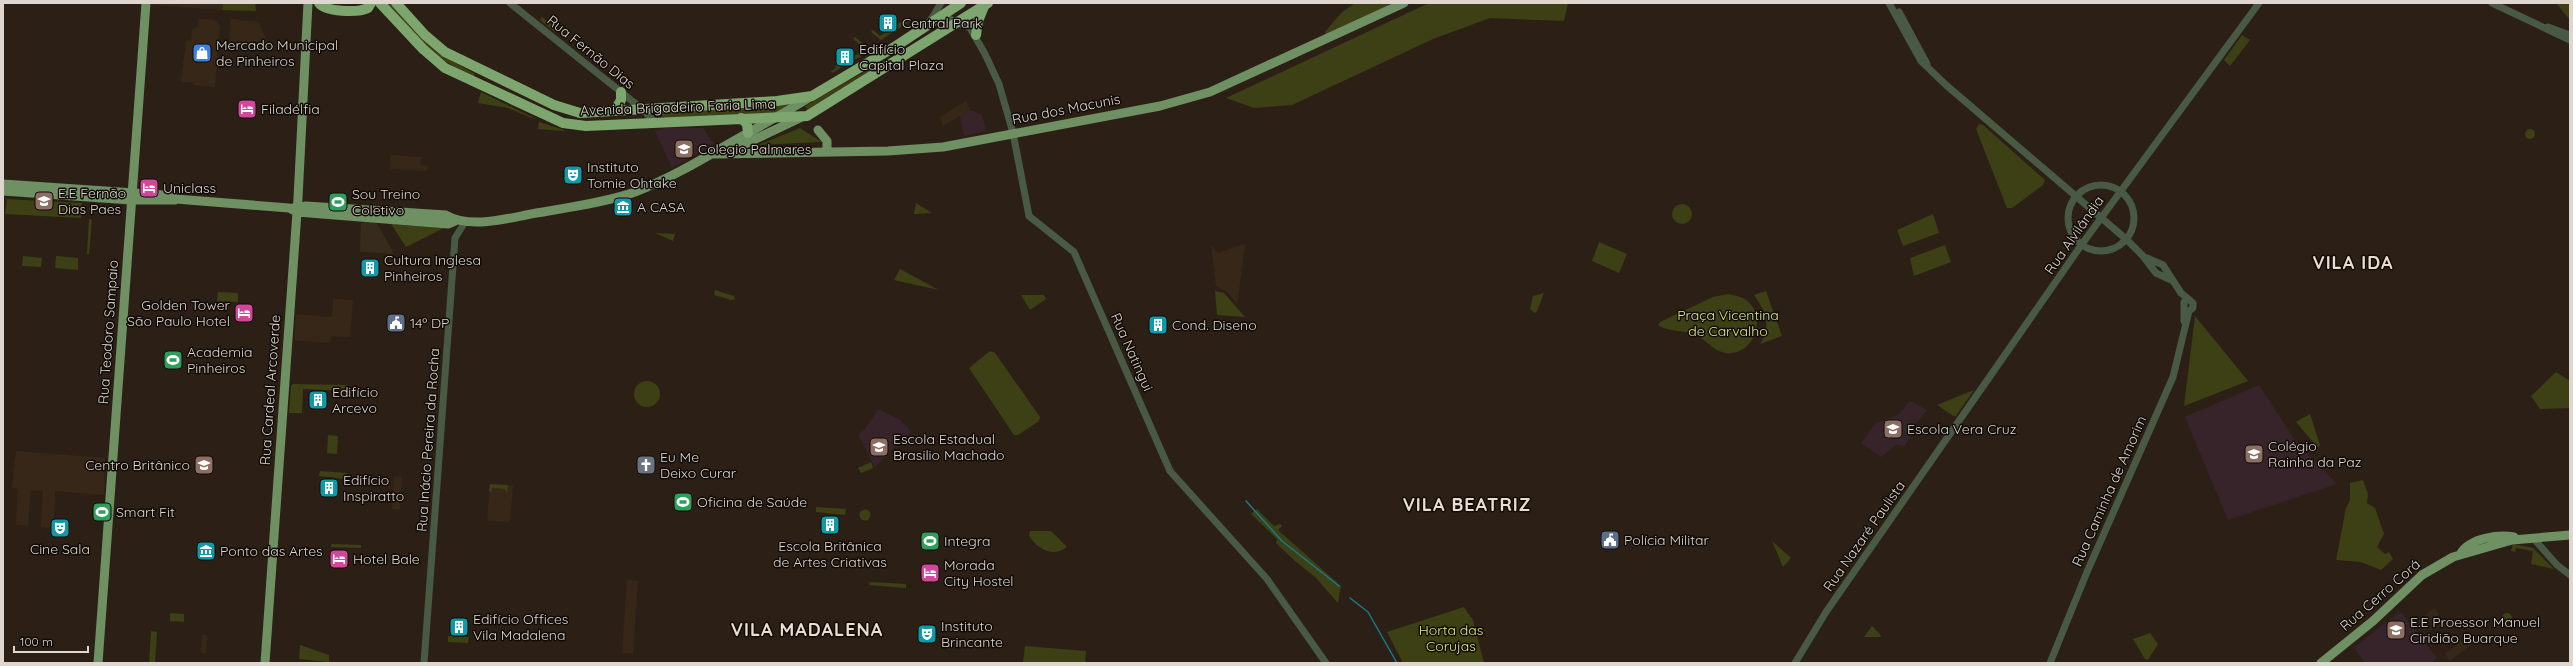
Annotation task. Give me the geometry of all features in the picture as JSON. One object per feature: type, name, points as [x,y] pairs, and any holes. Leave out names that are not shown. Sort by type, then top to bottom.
[{"type":"highway","points":[[319,3],[327,9],[357,10],[368,8],[371,3]]},
{"type":"highway","name":"Avenida Brigadeiro Faria Lima","points":[[380,3],[437,62],[478,84],[545,116],[574,126],[780,116],[802,117]]},
{"type":"highway","name":"Avenida Brigadeiro Faria Lima","points":[[396,3],[425,35],[445,52],[548,102],[576,112],[777,101],[812,96]]},
{"type":"highway","points":[[812,96],[925,28],[961,3]]},
{"type":"highway","points":[[802,117],[896,62],[958,22],[983,3]]},
{"type":"highway","points":[[976,35],[983,3]]},
{"type":"highway","points":[[478,84],[481,78],[487,77],[542,103],[548,102]]},
{"type":"highway","points":[[614,110],[622,100],[621,92]]},
{"type":"highway","points":[[741,118],[747,124],[748,133]]},
{"type":"main road","name":"Rua Teodoro Sampaio","points":[[98,663],[146,3]]},
{"type":"main road","name":"Rua dos Macunis","points":[[714,154],[880,151],[943,147],[1160,106],[1202,95],[1404,3]]},
{"type":"main road","name":"Rua Cardeal Arcoverde","points":[[265,663],[309,5]]},
{"type":"main road","points":[[3,184],[166,202],[176,199],[295,209],[446,215],[455,221],[465,222],[524,216],[634,192],[714,154],[812,96]]},
{"type":"main road","points":[[714,154],[739,147],[802,117]]},
{"type":"main road","points":[[818,130],[828,141],[828,151]]},
{"type":"main road","points":[[3,191],[131,197]]},
{"type":"main road","name":"Rua Cerro Corá","points":[[2321,663],[2373,620],[2422,576],[2461,553],[2464,547],[2477,546],[2505,536],[2521,539],[2534,539],[2570,535]]},
{"type":"street","name":"Rua Fernão Dias","points":[[510,3],[641,108],[655,122]]},
{"type":"street","points":[[925,28],[941,3]]},
{"type":"street","points":[[1889,3],[1921,61],[1927,64]]},
{"type":"street","points":[[1894,3],[1927,64]]},
{"type":"street","name":"Rua Alvilândia","points":[[1956,425],[2082,244],[2259,3]]},
{"type":"street","points":[[2492,3],[2546,27],[2570,40]]},
{"type":"street","points":[[943,16],[969,27],[976,35]]},
{"type":"street","points":[[2546,27],[2554,28],[2570,35]]},
{"type":"street","name":"Rua Natingui","points":[[976,35],[998,84],[1013,133],[1029,216],[1074,252],[1170,471],[1267,579],[1326,663]]},
{"type":"street","name":"Rua Caminha de Amorim","points":[[1927,64],[1958,97],[2076,196],[2126,239],[2143,256],[2157,266],[2156,273],[2163,273],[2171,280],[2181,293],[2186,305],[2184,327],[2173,377],[2087,572],[2050,663]]},
{"type":"street","points":[[2098,185],[2112,187],[2121,191],[2129,201],[2134,214],[2132,227],[2126,239],[2120,244],[2105,250],[2097,250],[2082,244],[2074,236],[2069,225],[2069,213],[2076,196],[2084,190],[2098,185]]},
{"type":"street","name":"Rua Inácio Pereira da Rocha","points":[[424,663],[450,301],[456,238],[465,222]]},
{"type":"street","name":"Rua Nazaré Paulista","points":[[1795,663],[1817,625],[1956,425]]},
{"type":"street","points":[[2534,539],[2557,565],[2570,575]]},
{"type":"street","name":"Rua Natingui","points":[[1321,655],[1330,663]]},
{"type":"shaded area","points":[[151,3],[223,3],[222,10],[151,5]]},
{"type":"shaded area","name":"Mercado Municipal de Pinheiros","points":[[198,19],[214,20],[220,26],[215,87],[194,85],[194,82],[181,82],[186,40],[191,41],[192,29],[198,27]]},
{"type":"shaded area","points":[[231,19],[259,22],[271,51],[252,50],[252,45],[229,44]]},
{"type":"shaded area","points":[[966,101],[970,110],[943,126],[940,117]]},
{"type":"shaded area","points":[[970,110],[982,115],[986,131],[964,136],[960,116]]},
{"type":"shaded area","name":"Colegio Palmares","points":[[666,128],[703,128],[714,144],[672,168],[655,131]]},
{"type":"shaded area","points":[[391,155],[421,157],[420,165],[428,166],[427,171],[390,169]]},
{"type":"shaded area","points":[[375,220],[394,254],[360,252],[361,223]]},
{"type":"shaded area","points":[[1245,244],[1237,303],[1226,291],[1216,286],[1211,245],[1218,253]]},
{"type":"shaded area","points":[[333,299],[353,300],[350,337],[331,336],[330,343],[294,340],[296,314],[332,317]]},
{"type":"shaded area","name":"Colégio Rainha da Paz","points":[[2259,385],[2296,442],[2337,484],[2228,520],[2185,417]]},
{"type":"shaded area","name":"Escola Vera Cruz","points":[[1910,401],[1927,410],[1913,427],[1915,431],[1904,446],[1896,445],[1881,457],[1861,443],[1876,423],[1898,415]]},
{"type":"shaded area","name":"Escola Estadual Brasilio Machado","points":[[878,409],[900,420],[911,431],[875,467],[858,435],[865,429]]},
{"type":"shaded area","points":[[16,451],[105,458],[104,495],[55,491],[54,528],[41,527],[43,491],[31,490],[28,526],[16,525],[18,489],[12,488]]},
{"type":"shaded area","points":[[394,476],[402,477],[400,510],[392,509]]},
{"type":"shaded area","points":[[490,484],[513,486],[510,522],[487,521]]},
{"type":"shaded area","points":[[627,580],[638,581],[633,654],[622,653]]},
{"type":"shaded area","points":[[2434,608],[2439,614],[2423,626],[2419,620]]},
{"type":"shaded area","name":"E.E Proessor Manuel Ciridião Buarque","points":[[2399,612],[2402,613],[2437,658],[2431,663],[2365,663],[2354,648]]},
{"type":"shaded area","points":[[202,635],[207,635],[206,653],[201,653]]},
{"type":"shaded area","points":[[2469,635],[2474,642],[2450,661],[2445,654]]},
{"type":"green space","points":[[223,3],[255,3],[256,11],[222,10]]},
{"type":"green space","points":[[385,3],[391,3],[445,57],[475,74],[473,78],[435,55]]},
{"type":"green space","points":[[1355,3],[1388,3],[1389,6],[1326,35],[1325,32],[1341,13]]},
{"type":"green space","points":[[1429,3],[1568,3],[1564,21],[1490,18],[1433,39],[1292,105],[1254,108],[1226,98]]},
{"type":"green space","points":[[2556,3],[2570,3],[2570,20]]},
{"type":"green space","points":[[542,17],[557,29],[555,32],[540,20]]},
{"type":"green space","points":[[908,17],[910,21],[881,40],[871,32],[873,30],[880,36]]},
{"type":"green space","points":[[2242,35],[2250,40],[2230,66],[2224,60]]},
{"type":"green space","points":[[855,37],[866,46],[865,54],[832,73],[830,70],[832,71],[836,68],[835,66],[863,51],[864,48],[853,39]]},
{"type":"green space","points":[[887,60],[807,110],[805,106]]},
{"type":"green space","points":[[481,92],[534,119],[508,108],[478,103]]},
{"type":"green space","points":[[790,105],[784,110],[769,115],[665,118],[652,110]]},
{"type":"green space","points":[[539,122],[564,130],[564,131],[538,129]]},
{"type":"green space","points":[[1979,124],[1983,125],[2045,180],[2043,185],[2012,208],[2007,208],[1976,129]]},
{"type":"green space","points":[[800,128],[822,142],[758,145]]},
{"type":"green space","points":[[2528,129],[2532,129],[2534,130],[2534,138],[2528,139],[2525,136],[2525,132]]},
{"type":"green space","points":[[7,199],[82,203],[81,218],[5,214]]},
{"type":"green space","points":[[916,203],[932,213],[914,214]]},
{"type":"green space","points":[[1682,204],[1689,207],[1692,214],[1689,221],[1682,224],[1675,221],[1672,214],[1675,207]]},
{"type":"green space","points":[[1933,214],[1939,233],[1903,246],[1897,230]]},
{"type":"green space","points":[[89,219],[92,220],[89,254],[87,254]]},
{"type":"green space","points":[[391,224],[444,228],[406,247]]},
{"type":"green space","points":[[655,233],[675,234],[673,241]]},
{"type":"green space","points":[[1599,242],[1627,254],[1619,273],[1592,261]]},
{"type":"green space","points":[[1945,245],[1951,262],[1914,276],[1910,258]]},
{"type":"green space","points":[[23,256],[42,258],[41,267],[22,266]]},
{"type":"green space","points":[[56,256],[78,258],[78,270],[55,268]]},
{"type":"green space","points":[[900,269],[939,290],[894,280]]},
{"type":"green space","points":[[715,290],[734,296],[735,299],[731,300],[714,295]]},
{"type":"green space","points":[[1215,291],[1224,293],[1245,317],[1217,315]]},
{"type":"green space","name":"Praça Vicentina de Carvalho","points":[[1766,291],[1782,336],[1760,344],[1766,331],[1766,319],[1765,313],[1754,295]]},
{"type":"green space","points":[[218,292],[238,293],[238,302],[217,301]]},
{"type":"green space","points":[[1544,293],[1535,313],[1530,309],[1533,296]]},
{"type":"green space","name":"Praça Vicentina de Carvalho","points":[[1728,294],[1743,298],[1750,304],[1755,312],[1757,321],[1753,338],[1748,345],[1740,351],[1731,353],[1720,352],[1699,336],[1666,329],[1658,325],[1660,322],[1713,297]]},
{"type":"green space","points":[[1021,295],[1044,295],[1046,299],[1030,310]]},
{"type":"green space","points":[[2195,316],[2248,381],[2184,406]]},
{"type":"green space","points":[[990,351],[995,353],[1040,417],[1039,421],[1018,435],[1014,435],[969,368]]},
{"type":"green space","points":[[2556,372],[2570,381],[2570,408],[2540,409],[2531,396]]},
{"type":"green space","points":[[647,381],[656,385],[660,394],[656,403],[647,407],[638,403],[634,394],[638,385]]},
{"type":"green space","points":[[293,384],[348,385],[348,391],[303,389],[302,413],[289,413],[291,386]]},
{"type":"green space","points":[[1974,390],[1955,417],[1937,405]]},
{"type":"green space","points":[[2310,414],[2320,445],[2318,448],[2296,422]]},
{"type":"green space","points":[[328,435],[338,436],[337,454],[327,453]]},
{"type":"green space","points":[[871,462],[873,468],[861,473],[858,468]]},
{"type":"green space","points":[[320,471],[347,473],[346,479],[319,476]]},
{"type":"green space","points":[[2363,480],[2368,494],[2367,503],[2375,508],[2384,534],[2377,547],[2385,554],[2389,552],[2393,559],[2381,570],[2361,562],[2336,560],[2346,508],[2350,500],[2350,483]]},
{"type":"green space","points":[[490,484],[508,485],[507,493],[505,489],[492,488],[492,492],[489,491]]},
{"type":"green space","points":[[816,507],[846,509],[845,515],[816,512]]},
{"type":"green space","points":[[1257,509],[1274,526],[1280,524],[1282,526],[1278,530],[1341,586],[1338,603],[1315,577],[1276,543],[1277,539],[1251,514]]},
{"type":"green space","points":[[863,510],[867,510],[869,511],[869,519],[863,520],[860,517],[860,513]]},
{"type":"green space","points":[[1030,531],[1051,531],[1067,547],[1056,552],[1051,552],[1041,548],[1029,536]]},
{"type":"green space","points":[[1772,541],[1791,558],[1783,567]]},
{"type":"green space","points":[[331,544],[361,545],[361,548],[331,547]]},
{"type":"green space","points":[[2513,544],[2533,548],[2554,569],[2531,564],[2533,551],[2516,548],[2515,552],[2511,551]]},
{"type":"green space","points":[[870,582],[906,584],[906,588],[869,585]]},
{"type":"green space","name":"Horta das Corujas","points":[[1464,607],[1473,620],[1484,663],[1403,663],[1387,632]]},
{"type":"green space","points":[[170,613],[184,614],[184,622],[170,621]]},
{"type":"green space","points":[[2505,613],[2509,613],[2512,618],[2509,623],[2505,623],[2502,620],[2502,616]]},
{"type":"green space","points":[[1872,626],[1880,634],[1881,637],[1864,637]]},
{"type":"green space","points":[[151,631],[157,632],[155,663],[149,663]]},
{"type":"green space","points":[[2150,633],[2158,644],[2148,660],[2145,659],[2133,639]]},
{"type":"green space","points":[[448,636],[469,637],[468,643],[448,642]]},
{"type":"green space","points":[[300,645],[329,655],[329,662],[299,659]]},
{"type":"green space","points":[[1025,646],[1086,651],[1085,663],[1023,663]]},
{"type":"waterway","points":[[1246,501],[1282,541],[1339,586]]},
{"type":"waterway","points":[[1350,598],[1368,612],[1397,663]]},
{"type":"place","name":"Central Park","points":[[888,23]]},
{"type":"place","name":"Mercado Municipal de Pinheiros","points":[[202,53]]},
{"type":"place","name":"Edifício Capital Plaza","points":[[845,57]]},
{"type":"place","name":"Filadélfia","points":[[247,109]]},
{"type":"place","name":"Colegio Palmares","points":[[684,149]]},
{"type":"place","name":"Instituto Tomie Ohtake","points":[[573,175]]},
{"type":"place","name":"Uniclass","points":[[149,188]]},
{"type":"place","name":"E.E Fernão Dias Paes","points":[[44,201]]},
{"type":"place","name":"Sou Treino Coletivo","points":[[338,202]]},
{"type":"place","name":"A CASA","points":[[623,207]]},
{"type":"place","name":"Cultura Inglesa Pinheiros","points":[[370,268]]},
{"type":"place","name":"Golden Tower São Paulo Hotel","points":[[244,313]]},
{"type":"place","name":"14º DP","points":[[396,323]]},
{"type":"place","name":"Cond. Diseno","points":[[1158,325]]},
{"type":"place","name":"Academia Pinheiros","points":[[173,360]]},
{"type":"place","name":"Edifício Arcevo","points":[[318,400]]},
{"type":"place","name":"Escola Vera Cruz","points":[[1893,429]]},
{"type":"place","name":"Escola Estadual Brasilio Machado","points":[[879,447]]},
{"type":"place","name":"Colégio Rainha da Paz","points":[[2254,454]]},
{"type":"place","name":"Centro Britânico","points":[[204,465]]},
{"type":"place","name":"Eu Me Deixo Curar","points":[[646,465]]},
{"type":"place","name":"Edifício Inspiratto","points":[[329,488]]},
{"type":"place","name":"Oficina de Saúde","points":[[683,502]]},
{"type":"place","name":"Smart Fit","points":[[102,512]]},
{"type":"place","name":"Escola Britânica de Artes Criativas","points":[[830,525]]},
{"type":"place","name":"Cine Sala","points":[[60,528]]},
{"type":"place","name":"Polícia Militar","points":[[1610,540]]},
{"type":"place","name":"Integra","points":[[930,541]]},
{"type":"place","name":"Ponto das Artes","points":[[206,551]]},
{"type":"place","name":"Hotel Bale","points":[[339,559]]},
{"type":"place","name":"Morada City Hostel","points":[[930,573]]},
{"type":"place","name":"Edifício Offices Vila Madalena","points":[[459,627]]},
{"type":"place","name":"E.E Proessor Manuel Ciridião Buarque","points":[[2396,630]]},
{"type":"place","name":"Instituto Brincante","points":[[927,634]]},
{"type":"district","name":"VILA IDA","points":[[2353,263]]},
{"type":"district","name":"VILA BEATRIZ","points":[[1467,505]]},
{"type":"district","name":"VILA MADALENA","points":[[807,630]]}]
